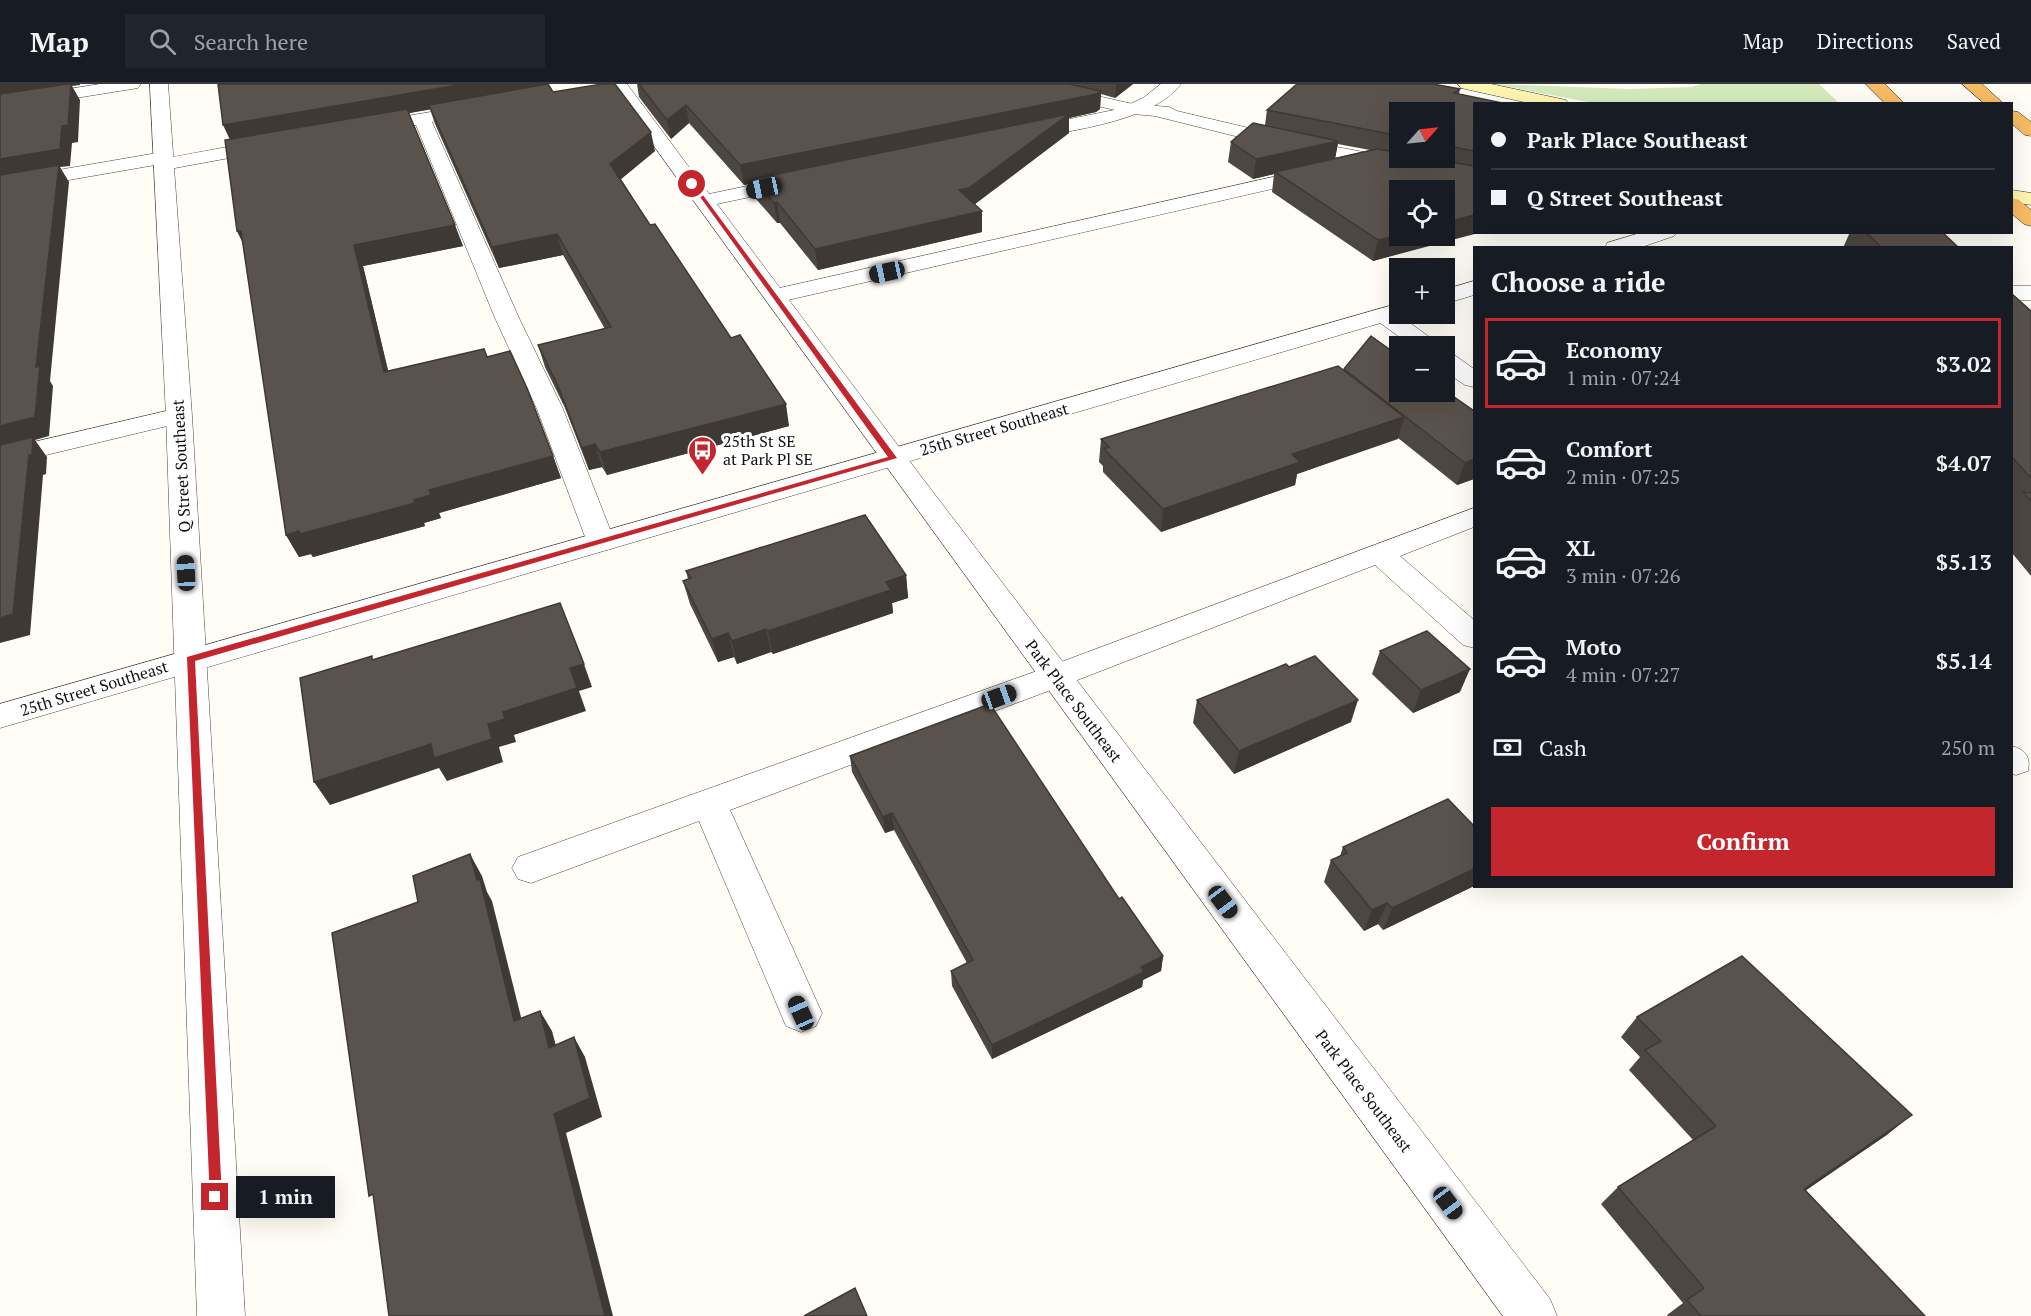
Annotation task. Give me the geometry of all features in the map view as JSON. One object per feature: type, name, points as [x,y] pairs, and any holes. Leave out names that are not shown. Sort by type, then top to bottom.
[{"type":"highway","points":[[1858,84],[1870,102]]},
{"type":"highway","points":[[1875,84],[1895,102]]},
{"type":"highway","points":[[1971,84],[1994,102]]},
{"type":"highway","points":[[2013,117],[2031,131]]},
{"type":"main road","points":[[1467,84],[1551,102]]},
{"type":"street","points":[[0,105],[132,84]]},
{"type":"street","name":"Q Street Southeast","points":[[159,84],[179,416],[221,1316]]},
{"type":"street","points":[[1021,84],[1133,109],[1213,116]]},
{"type":"street","points":[[1012,137],[1133,109],[1149,102],[1172,84]]},
{"type":"street","name":"Park Place Southeast","points":[[611,85],[705,201],[893,458],[1533,1316]]},
{"type":"street","points":[[353,131],[492,106]]},
{"type":"street","points":[[1156,111],[1295,145],[1473,179]]},
{"type":"street","points":[[422,119],[507,318],[550,409],[601,542]]},
{"type":"street","points":[[0,186],[285,143]]},
{"type":"street","points":[[774,296],[1373,160]]},
{"type":"street","points":[[705,201],[820,177]]},
{"type":"street","points":[[1622,246],[1660,234]]},
{"type":"street","points":[[1455,294],[1473,288]]},
{"type":"street","points":[[2013,293],[2031,293]]},
{"type":"street","name":"25th Street Southeast","points":[[0,716],[190,659],[1389,314]]},
{"type":"street","points":[[1404,324],[1416,336]]},
{"type":"street","points":[[1455,367],[1473,379]]},
{"type":"street","points":[[0,458],[179,416]]},
{"type":"street","points":[[531,868],[1056,676],[1473,517]]},
{"type":"street","points":[[1379,553],[1473,636]]},
{"type":"street","points":[[709,803],[801,1013]]},
{"type":"green space","points":[[1494,84],[1629,89],[1692,87],[1701,84],[1819,84],[1838,102],[1588,102]]},
{"type":"building","points":[[71,84],[68,125],[62,126],[60,149],[0,159],[0,94]]},
{"type":"building","points":[[218,84],[464,84],[223,125]]},
{"type":"building","points":[[548,84],[553,92],[615,84],[651,132],[610,164],[650,225],[655,224],[731,338],[740,335],[786,404],[600,452],[595,444],[582,448],[558,386],[538,345],[611,327],[557,234],[492,247],[429,105]]},
{"type":"building","points":[[639,84],[1069,84],[1101,91],[1097,94],[740,165],[686,105],[667,120]]},
{"type":"building","points":[[1297,84],[1433,84],[1460,89],[1454,93],[1497,102],[1473,102],[1473,151],[1455,147],[1455,102],[1389,102],[1389,134],[1267,110]]},
{"type":"building","points":[[407,109],[455,225],[354,245],[384,372],[484,349],[487,357],[510,351],[553,456],[429,490],[431,495],[414,500],[415,503],[300,534],[299,531],[286,535],[241,231],[237,231],[225,140]]},
{"type":"building","points":[[1069,114],[969,188],[959,190],[982,211],[815,249],[777,202],[774,203],[753,179]]},
{"type":"building","points":[[1253,123],[1338,141],[1256,159],[1231,142]]},
{"type":"building","points":[[1377,149],[1389,151],[1389,168],[1455,168],[1455,163],[1473,166],[1473,215],[1455,220],[1455,180],[1389,180],[1389,238],[1378,240],[1275,172]]},
{"type":"building","points":[[59,165],[36,367],[40,366],[35,417],[0,426],[0,175]]},
{"type":"building","points":[[1868,234],[1944,234],[1957,246],[1880,246]]},
{"type":"building","points":[[2013,295],[2031,311],[2031,478],[2013,458]]},
{"type":"building","points":[[1371,336],[1389,349],[1389,402],[1455,402],[1455,398],[1473,410],[1473,459],[1465,463],[1344,369]]},
{"type":"building","points":[[1338,366],[1404,417],[1292,454],[1300,462],[1163,509],[1104,449],[1109,447],[1101,439]]},
{"type":"building","points":[[33,437],[32,455],[29,455],[13,614],[0,618],[0,445]]},
{"type":"building","points":[[2023,492],[2031,493],[2031,501]]},
{"type":"building","points":[[865,515],[906,575],[886,582],[891,590],[732,641],[728,633],[712,639],[683,581],[691,578],[686,571]]},
{"type":"building","points":[[560,603],[584,664],[570,668],[577,688],[503,712],[505,719],[488,724],[492,739],[434,758],[431,744],[314,782],[300,678],[372,656],[372,660]]},
{"type":"building","points":[[1427,631],[1470,669],[1421,690],[1380,651]]},
{"type":"building","points":[[1315,656],[1358,700],[1239,751],[1197,700],[1286,664],[1289,667]]},
{"type":"building","points":[[990,704],[1119,899],[1122,897],[1163,956],[1141,967],[1144,972],[992,1045],[951,971],[973,960],[892,813],[883,817],[850,756]]},
{"type":"building","points":[[1448,799],[1473,825],[1473,869],[1392,908],[1387,903],[1372,910],[1331,860],[1347,853],[1343,847]]},
{"type":"building","points":[[470,854],[477,880],[480,879],[514,1021],[540,1011],[549,1048],[574,1037],[590,1098],[554,1114],[605,1316],[389,1316],[373,1194],[369,1196],[332,933],[418,902],[413,876]]},
{"type":"building","points":[[1742,956],[1912,1115],[1804,1189],[1925,1316],[1701,1316],[1687,1300],[1704,1288],[1618,1187],[1716,1126],[1645,1050],[1661,1041],[1637,1017]]},
{"type":"building","points":[[855,1288],[867,1316],[804,1316]]},
{"type":"place","name":"25th St SE at Park Pl SE","points":[[702,476]]},
{"type":"route","points":[[215,1197],[190,659],[893,458],[692,184]]}]
